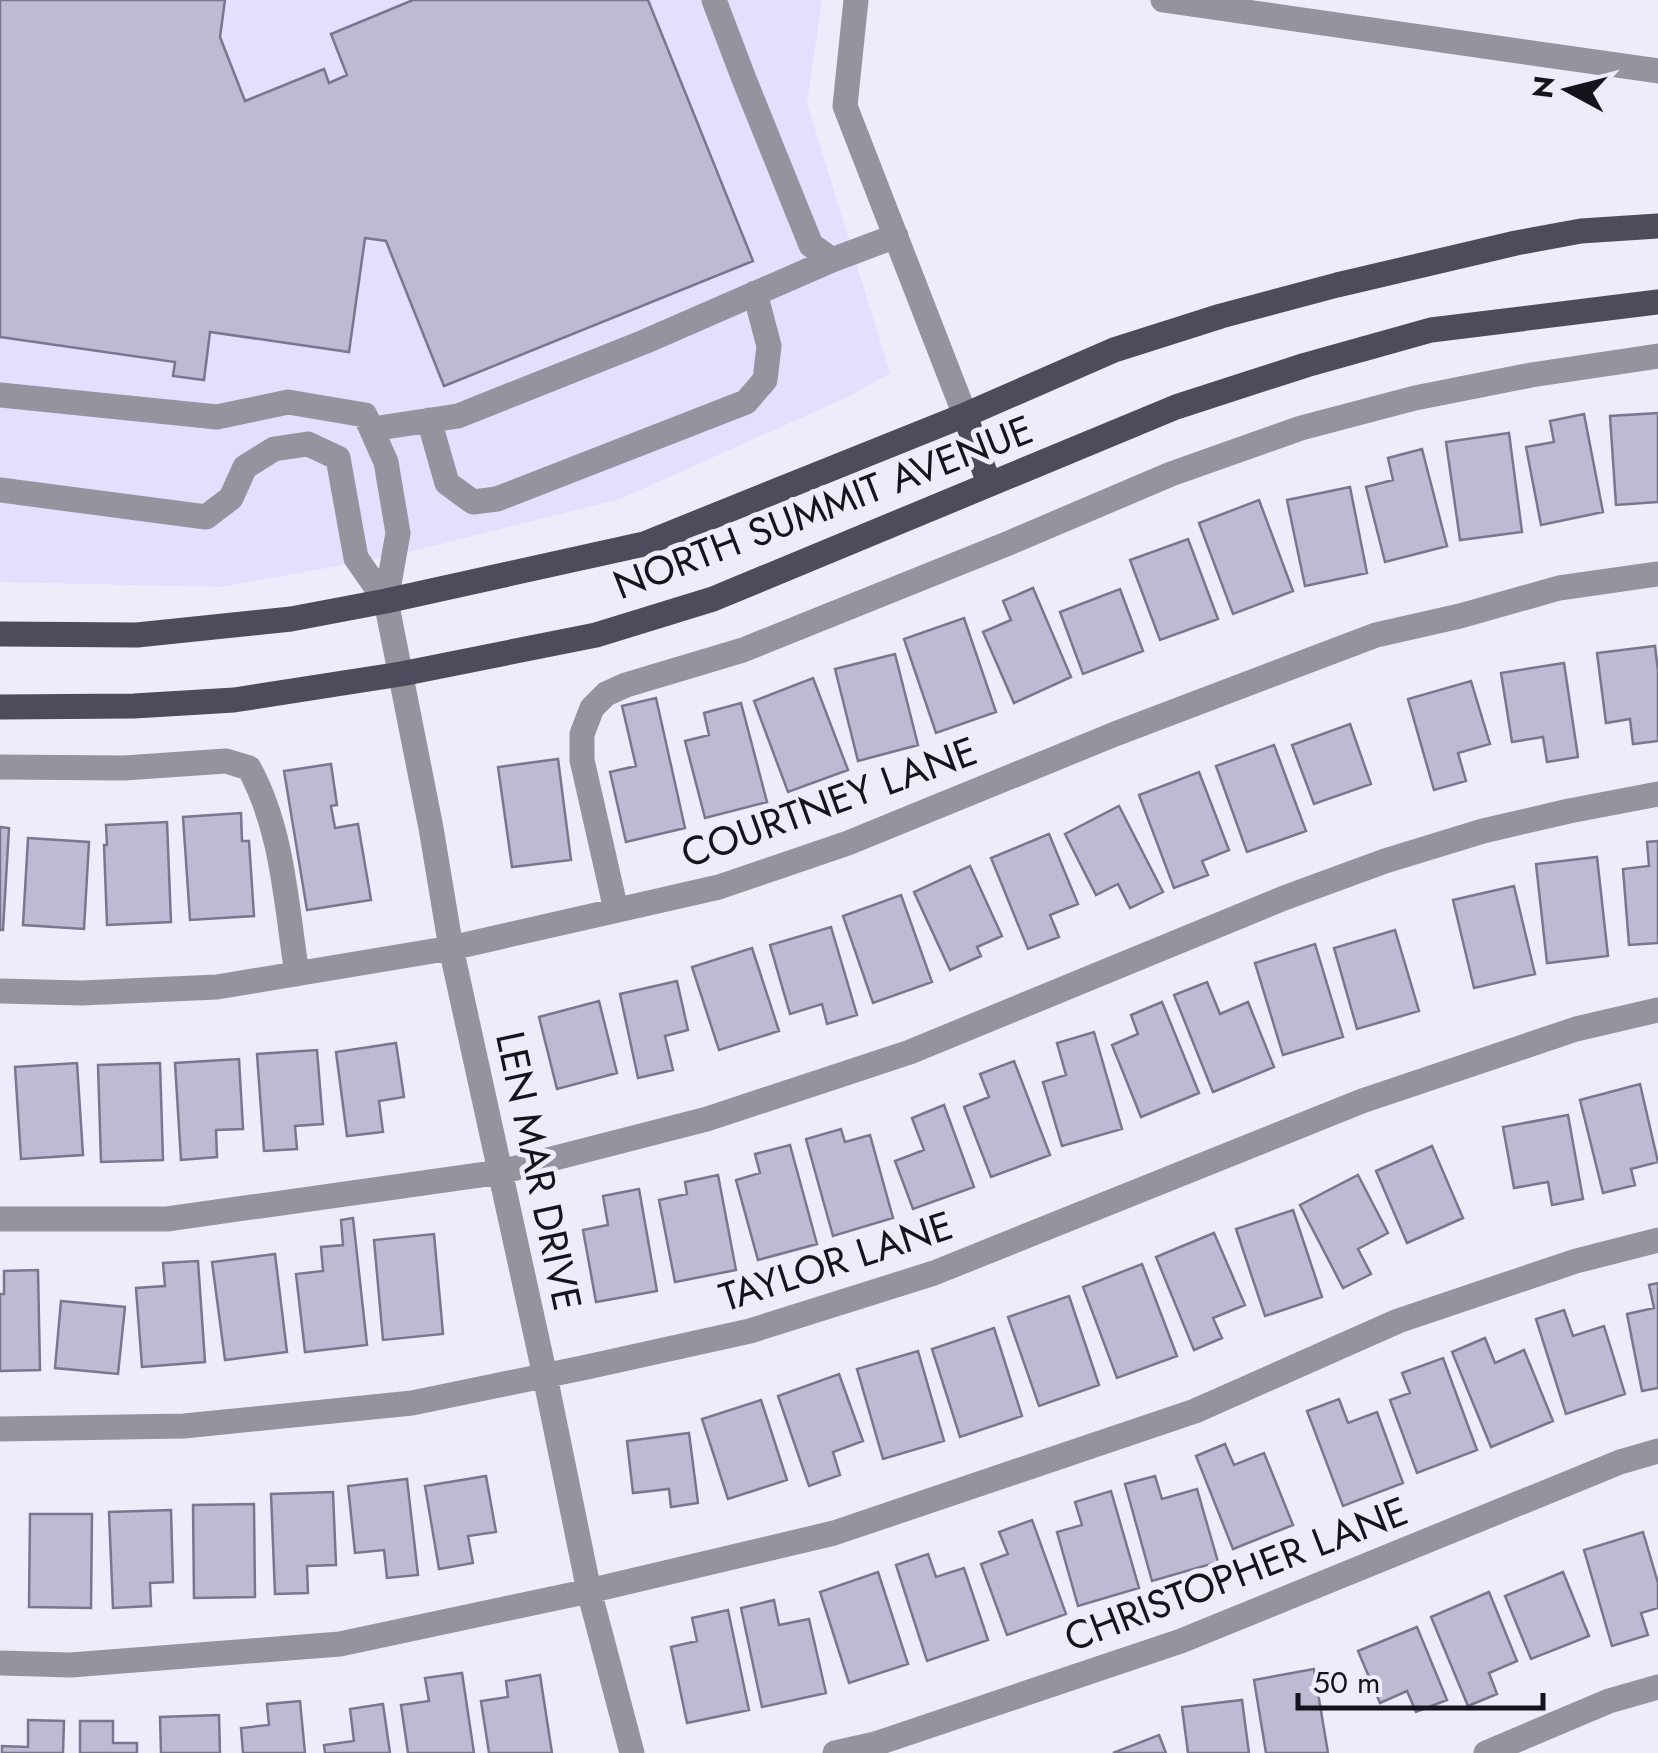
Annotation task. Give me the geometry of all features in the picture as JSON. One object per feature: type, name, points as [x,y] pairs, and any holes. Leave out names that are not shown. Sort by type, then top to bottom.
[{"type":"main road","name":"NORTH SUMMIT AVENUE","points":[[0,634],[137,635],[291,620],[644,544],[966,415],[1114,350],[1221,316],[1516,244],[1581,231],[1658,226]]},
{"type":"main road","name":"NORTH SUMMIT AVENUE","points":[[0,707],[134,706],[234,700],[401,674],[596,635],[713,600],[1176,408],[1306,364],[1431,330],[1658,302]]},
{"type":"main road","points":[[966,415],[989,484]]},
{"type":"street","points":[[714,0],[811,245],[832,260]]},
{"type":"street","points":[[856,0],[846,106],[966,415]]},
{"type":"street","points":[[1163,0],[1658,71]]},
{"type":"street","points":[[372,429],[458,416],[896,236]]},
{"type":"street","points":[[430,420],[447,483],[473,502],[497,499],[746,402],[764,380],[769,346],[755,293]]},
{"type":"street","points":[[616,910],[582,760],[582,734],[592,708],[606,694],[744,650],[1171,474],[1301,428],[1454,390],[1658,356]]},
{"type":"street","points":[[0,395],[217,417],[288,402],[365,415],[386,462],[398,534],[386,602]]},
{"type":"street","points":[[0,490],[206,517],[230,498],[246,467],[274,449],[308,444],[338,458],[356,558],[386,602]]},
{"type":"street","name":"COURTNEY LANE","points":[[0,991],[82,993],[217,986],[451,948],[719,887],[848,842],[1115,734],[1376,635],[1559,588],[1658,574]]},
{"type":"street","name":"LEN MAR DRIVE","points":[[386,602],[451,948],[590,1590],[632,1753]]},
{"type":"street","points":[[0,767],[124,768],[226,761],[249,768],[263,793],[274,828],[297,974]]},
{"type":"street","points":[[0,1219],[167,1219],[500,1172],[708,1118],[910,1052],[1284,898],[1385,861],[1569,810],[1658,794]]},
{"type":"street","name":"TAYLOR LANE","points":[[0,1429],[184,1426],[412,1403],[750,1331],[916,1279],[1362,1101],[1576,1029],[1658,1010]]},
{"type":"street","points":[[0,1663],[72,1664],[340,1644],[834,1533],[1195,1411],[1398,1322],[1576,1261],[1658,1240]]},
{"type":"street","name":"CHRISTOPHER LANE","points":[[835,1753],[875,1744],[1181,1642],[1602,1469],[1658,1451]]},
{"type":"street","points":[[1486,1753],[1658,1686]]},
{"type":"shaded area","points":[[0,0],[822,0],[807,103],[890,373],[850,396],[620,499],[393,556],[221,587],[0,582]]},
{"type":"building","points":[[0,0],[225,0],[220,37],[245,101],[324,69],[329,83],[347,75],[331,34],[413,0],[648,0],[753,261],[444,386],[386,241],[365,238],[349,352],[210,332],[204,380],[173,376],[175,362],[0,337]]},
{"type":"building","points":[[1658,413],[1658,502],[1616,505],[1610,416]]},
{"type":"building","points":[[1584,414],[1603,512],[1541,525],[1526,447],[1554,442],[1550,421]]},
{"type":"building","points":[[1509,433],[1522,532],[1460,540],[1446,442]]},
{"type":"building","points":[[1422,449],[1447,546],[1385,562],[1366,487],[1393,480],[1388,458]]},
{"type":"building","points":[[1350,487],[1367,573],[1305,586],[1287,500]]},
{"type":"building","points":[[1259,500],[1293,591],[1233,614],[1199,523]]},
{"type":"building","points":[[1188,539],[1218,619],[1160,640],[1130,560]]},
{"type":"building","points":[[1033,588],[1071,677],[1014,703],[983,632],[1011,620],[1003,601]]},
{"type":"building","points":[[1120,589],[1143,651],[1083,674],[1060,612]]},
{"type":"building","points":[[964,618],[996,712],[936,733],[904,639]]},
{"type":"building","points":[[1655,646],[1658,741],[1633,744],[1630,719],[1606,723],[1597,653]]},
{"type":"building","points":[[895,654],[918,745],[858,761],[835,669]]},
{"type":"building","points":[[1564,663],[1578,757],[1547,762],[1543,737],[1512,742],[1501,673]]},
{"type":"building","points":[[813,678],[848,770],[788,792],[754,701]]},
{"type":"building","points":[[1471,681],[1490,744],[1458,753],[1466,781],[1434,790],[1408,699]]},
{"type":"building","points":[[656,698],[685,828],[626,842],[610,772],[636,766],[622,706]]},
{"type":"building","points":[[741,703],[767,802],[705,818],[685,741],[709,735],[704,713]]},
{"type":"building","points":[[1350,724],[1371,784],[1314,804],[1292,745]]},
{"type":"building","points":[[1274,745],[1306,831],[1247,852],[1216,766]]},
{"type":"building","points":[[558,759],[571,860],[512,867],[498,767]]},
{"type":"building","points":[[331,764],[337,805],[331,806],[335,828],[358,824],[371,900],[307,910],[284,771]]},
{"type":"building","points":[[1199,772],[1229,850],[1202,861],[1208,875],[1174,888],[1139,795]]},
{"type":"building","points":[[1119,806],[1163,892],[1130,908],[1118,884],[1096,895],[1065,834]]},
{"type":"building","points":[[241,813],[242,841],[249,841],[254,916],[190,920],[183,817]]},
{"type":"building","points":[[167,822],[171,922],[107,925],[106,825]]},
{"type":"building","points":[[0,827],[9,828],[3,930],[0,930]]},
{"type":"building","points":[[1049,834],[1078,904],[1050,915],[1059,937],[1028,949],[991,858]]},
{"type":"building","points":[[28,838],[89,842],[84,929],[23,925]]},
{"type":"building","points":[[1658,841],[1658,943],[1629,945],[1623,869],[1649,866],[1647,842]]},
{"type":"building","points":[[1597,857],[1608,956],[1547,963],[1536,864]]},
{"type":"building","points":[[970,866],[1002,936],[977,947],[981,956],[950,970],[914,892]]},
{"type":"building","points":[[1514,886],[1535,974],[1474,988],[1453,900]]},
{"type":"building","points":[[901,895],[932,982],[873,1003],[843,916]]},
{"type":"building","points":[[831,927],[857,1015],[827,1024],[822,1004],[790,1014],[770,945]]},
{"type":"building","points":[[1395,930],[1419,1011],[1357,1029],[1334,948]]},
{"type":"building","points":[[1315,944],[1343,1037],[1283,1055],[1255,963]]},
{"type":"building","points":[[752,948],[779,1031],[719,1050],[692,967]]},
{"type":"building","points":[[677,981],[688,1030],[665,1036],[673,1070],[638,1078],[620,994]]},
{"type":"building","points":[[1207,982],[1220,1014],[1248,1002],[1274,1067],[1213,1092],[1174,995]]},
{"type":"building","points":[[599,1001],[617,1073],[557,1089],[539,1017]]},
{"type":"building","points":[[1162,1002],[1199,1093],[1141,1117],[1112,1045],[1138,1034],[1131,1015]]},
{"type":"building","points":[[1094,1032],[1122,1129],[1062,1146],[1043,1082],[1066,1075],[1057,1043]]},
{"type":"building","points":[[396,1043],[404,1097],[379,1101],[383,1132],[347,1136],[336,1052]]},
{"type":"building","points":[[317,1050],[323,1124],[295,1126],[297,1149],[264,1151],[257,1054]]},
{"type":"building","points":[[239,1059],[243,1129],[216,1130],[217,1157],[181,1160],[175,1063]]},
{"type":"building","points":[[1014,1061],[1050,1155],[991,1177],[964,1107],[989,1097],[980,1074]]},
{"type":"building","points":[[77,1063],[83,1155],[21,1159],[15,1067]]},
{"type":"building","points":[[160,1063],[163,1160],[101,1162],[98,1065]]},
{"type":"building","points":[[1640,1084],[1658,1162],[1631,1169],[1635,1185],[1603,1193],[1580,1100]]},
{"type":"building","points":[[944,1105],[974,1187],[913,1209],[895,1161],[924,1150],[912,1118]]},
{"type":"building","points":[[1568,1115],[1583,1199],[1552,1205],[1548,1182],[1514,1188],[1503,1127]]},
{"type":"building","points":[[841,1129],[845,1142],[870,1135],[893,1218],[833,1236],[806,1139]]},
{"type":"building","points":[[790,1145],[817,1244],[758,1260],[736,1180],[760,1173],[755,1154]]},
{"type":"building","points":[[1432,1146],[1463,1218],[1407,1243],[1376,1171]]},
{"type":"building","points":[[718,1175],[736,1270],[675,1282],[659,1200],[687,1194],[685,1182]]},
{"type":"building","points":[[1358,1175],[1388,1233],[1358,1249],[1371,1274],[1343,1288],[1300,1205]]},
{"type":"building","points":[[639,1189],[657,1291],[596,1302],[583,1230],[608,1225],[603,1196]]},
{"type":"building","points":[[1293,1210],[1322,1297],[1265,1316],[1236,1229]]},
{"type":"building","points":[[353,1218],[367,1345],[305,1352],[296,1274],[323,1271],[321,1247],[343,1245],[341,1220]]},
{"type":"building","points":[[1214,1233],[1245,1305],[1213,1318],[1222,1338],[1194,1350],[1156,1257]]},
{"type":"building","points":[[434,1234],[443,1334],[383,1340],[374,1240]]},
{"type":"building","points":[[275,1254],[287,1352],[225,1360],[212,1262]]},
{"type":"building","points":[[198,1261],[205,1362],[142,1367],[136,1288],[165,1286],[163,1263]]},
{"type":"building","points":[[1142,1264],[1177,1356],[1117,1378],[1083,1287]]},
{"type":"building","points":[[38,1270],[40,1370],[0,1371],[0,1294],[4,1294],[4,1271]]},
{"type":"building","points":[[1658,1283],[1658,1388],[1642,1391],[1627,1314],[1654,1308],[1649,1285]]},
{"type":"building","points":[[1069,1296],[1099,1385],[1039,1406],[1008,1317]]},
{"type":"building","points":[[61,1301],[125,1307],[118,1374],[55,1368]]},
{"type":"building","points":[[1564,1310],[1573,1336],[1604,1326],[1625,1394],[1566,1414],[1536,1319]]},
{"type":"building","points":[[994,1328],[1022,1416],[960,1437],[932,1349]]},
{"type":"building","points":[[1485,1338],[1495,1363],[1524,1350],[1553,1421],[1491,1447],[1452,1352]]},
{"type":"building","points":[[918,1351],[944,1441],[883,1459],[857,1369]]},
{"type":"building","points":[[1443,1358],[1477,1450],[1417,1473],[1390,1400],[1410,1393],[1402,1373]]},
{"type":"building","points":[[839,1374],[863,1441],[833,1452],[840,1475],[809,1486],[778,1396]]},
{"type":"building","points":[[1339,1399],[1348,1423],[1377,1412],[1403,1483],[1343,1506],[1307,1411]]},
{"type":"building","points":[[761,1400],[787,1480],[728,1499],[702,1419]]},
{"type":"building","points":[[689,1433],[698,1503],[671,1507],[669,1489],[633,1493],[627,1441]]},
{"type":"building","points":[[1225,1444],[1234,1465],[1264,1453],[1293,1525],[1233,1549],[1196,1456]]},
{"type":"building","points":[[486,1476],[496,1532],[468,1536],[473,1563],[439,1569],[425,1486]]},
{"type":"building","points":[[1155,1476],[1162,1499],[1197,1489],[1218,1562],[1152,1581],[1125,1484]]},
{"type":"building","points":[[407,1479],[418,1575],[387,1578],[384,1550],[355,1553],[348,1486]]},
{"type":"building","points":[[1111,1491],[1139,1588],[1078,1606],[1057,1532],[1082,1525],[1075,1502]]},
{"type":"building","points":[[333,1492],[336,1565],[307,1566],[308,1593],[275,1594],[271,1494]]},
{"type":"building","points":[[254,1504],[255,1597],[194,1598],[193,1505]]},
{"type":"building","points":[[171,1510],[173,1582],[150,1583],[151,1606],[113,1608],[109,1512]]},
{"type":"building","points":[[30,1514],[92,1514],[91,1608],[29,1607]]},
{"type":"building","points":[[1032,1520],[1066,1614],[1007,1635],[981,1564],[1008,1554],[999,1532]]},
{"type":"building","points":[[1643,1532],[1658,1583],[1658,1608],[1641,1613],[1648,1635],[1612,1646],[1584,1550]]},
{"type":"building","points":[[928,1554],[936,1577],[964,1568],[988,1640],[927,1661],[896,1565]]},
{"type":"building","points":[[878,1572],[908,1664],[849,1683],[820,1592]]},
{"type":"building","points":[[1563,1572],[1589,1636],[1531,1659],[1505,1596]]},
{"type":"building","points":[[1489,1592],[1517,1661],[1489,1673],[1497,1694],[1468,1706],[1431,1617]]},
{"type":"building","points":[[774,1600],[779,1625],[809,1619],[826,1693],[762,1707],[741,1608]]},
{"type":"building","points":[[728,1610],[749,1710],[687,1723],[671,1647],[697,1641],[692,1618]]},
{"type":"building","points":[[1417,1627],[1447,1700],[1416,1712],[1407,1691],[1380,1703],[1358,1651]]},
{"type":"building","points":[[1314,1669],[1328,1753],[1266,1753],[1254,1680]]},
{"type":"building","points":[[462,1673],[474,1753],[408,1753],[401,1705],[429,1701],[425,1678]]},
{"type":"building","points":[[540,1675],[552,1753],[489,1753],[481,1701],[508,1697],[506,1681]]},
{"type":"building","points":[[1242,1700],[1249,1753],[1188,1753],[1182,1707]]},
{"type":"building","points":[[300,1701],[305,1753],[243,1753],[241,1728],[269,1725],[267,1704]]},
{"type":"building","points":[[383,1704],[390,1753],[325,1753],[324,1745],[354,1741],[350,1709]]},
{"type":"building","points":[[219,1715],[220,1753],[161,1753],[160,1717]]},
{"type":"building","points":[[28,1720],[64,1721],[63,1753],[2,1753],[2,1746],[28,1747]]},
{"type":"building","points":[[80,1721],[113,1721],[113,1743],[137,1743],[137,1753],[80,1753]]},
{"type":"building","points":[[1159,1735],[1166,1753],[1113,1753]]}]
